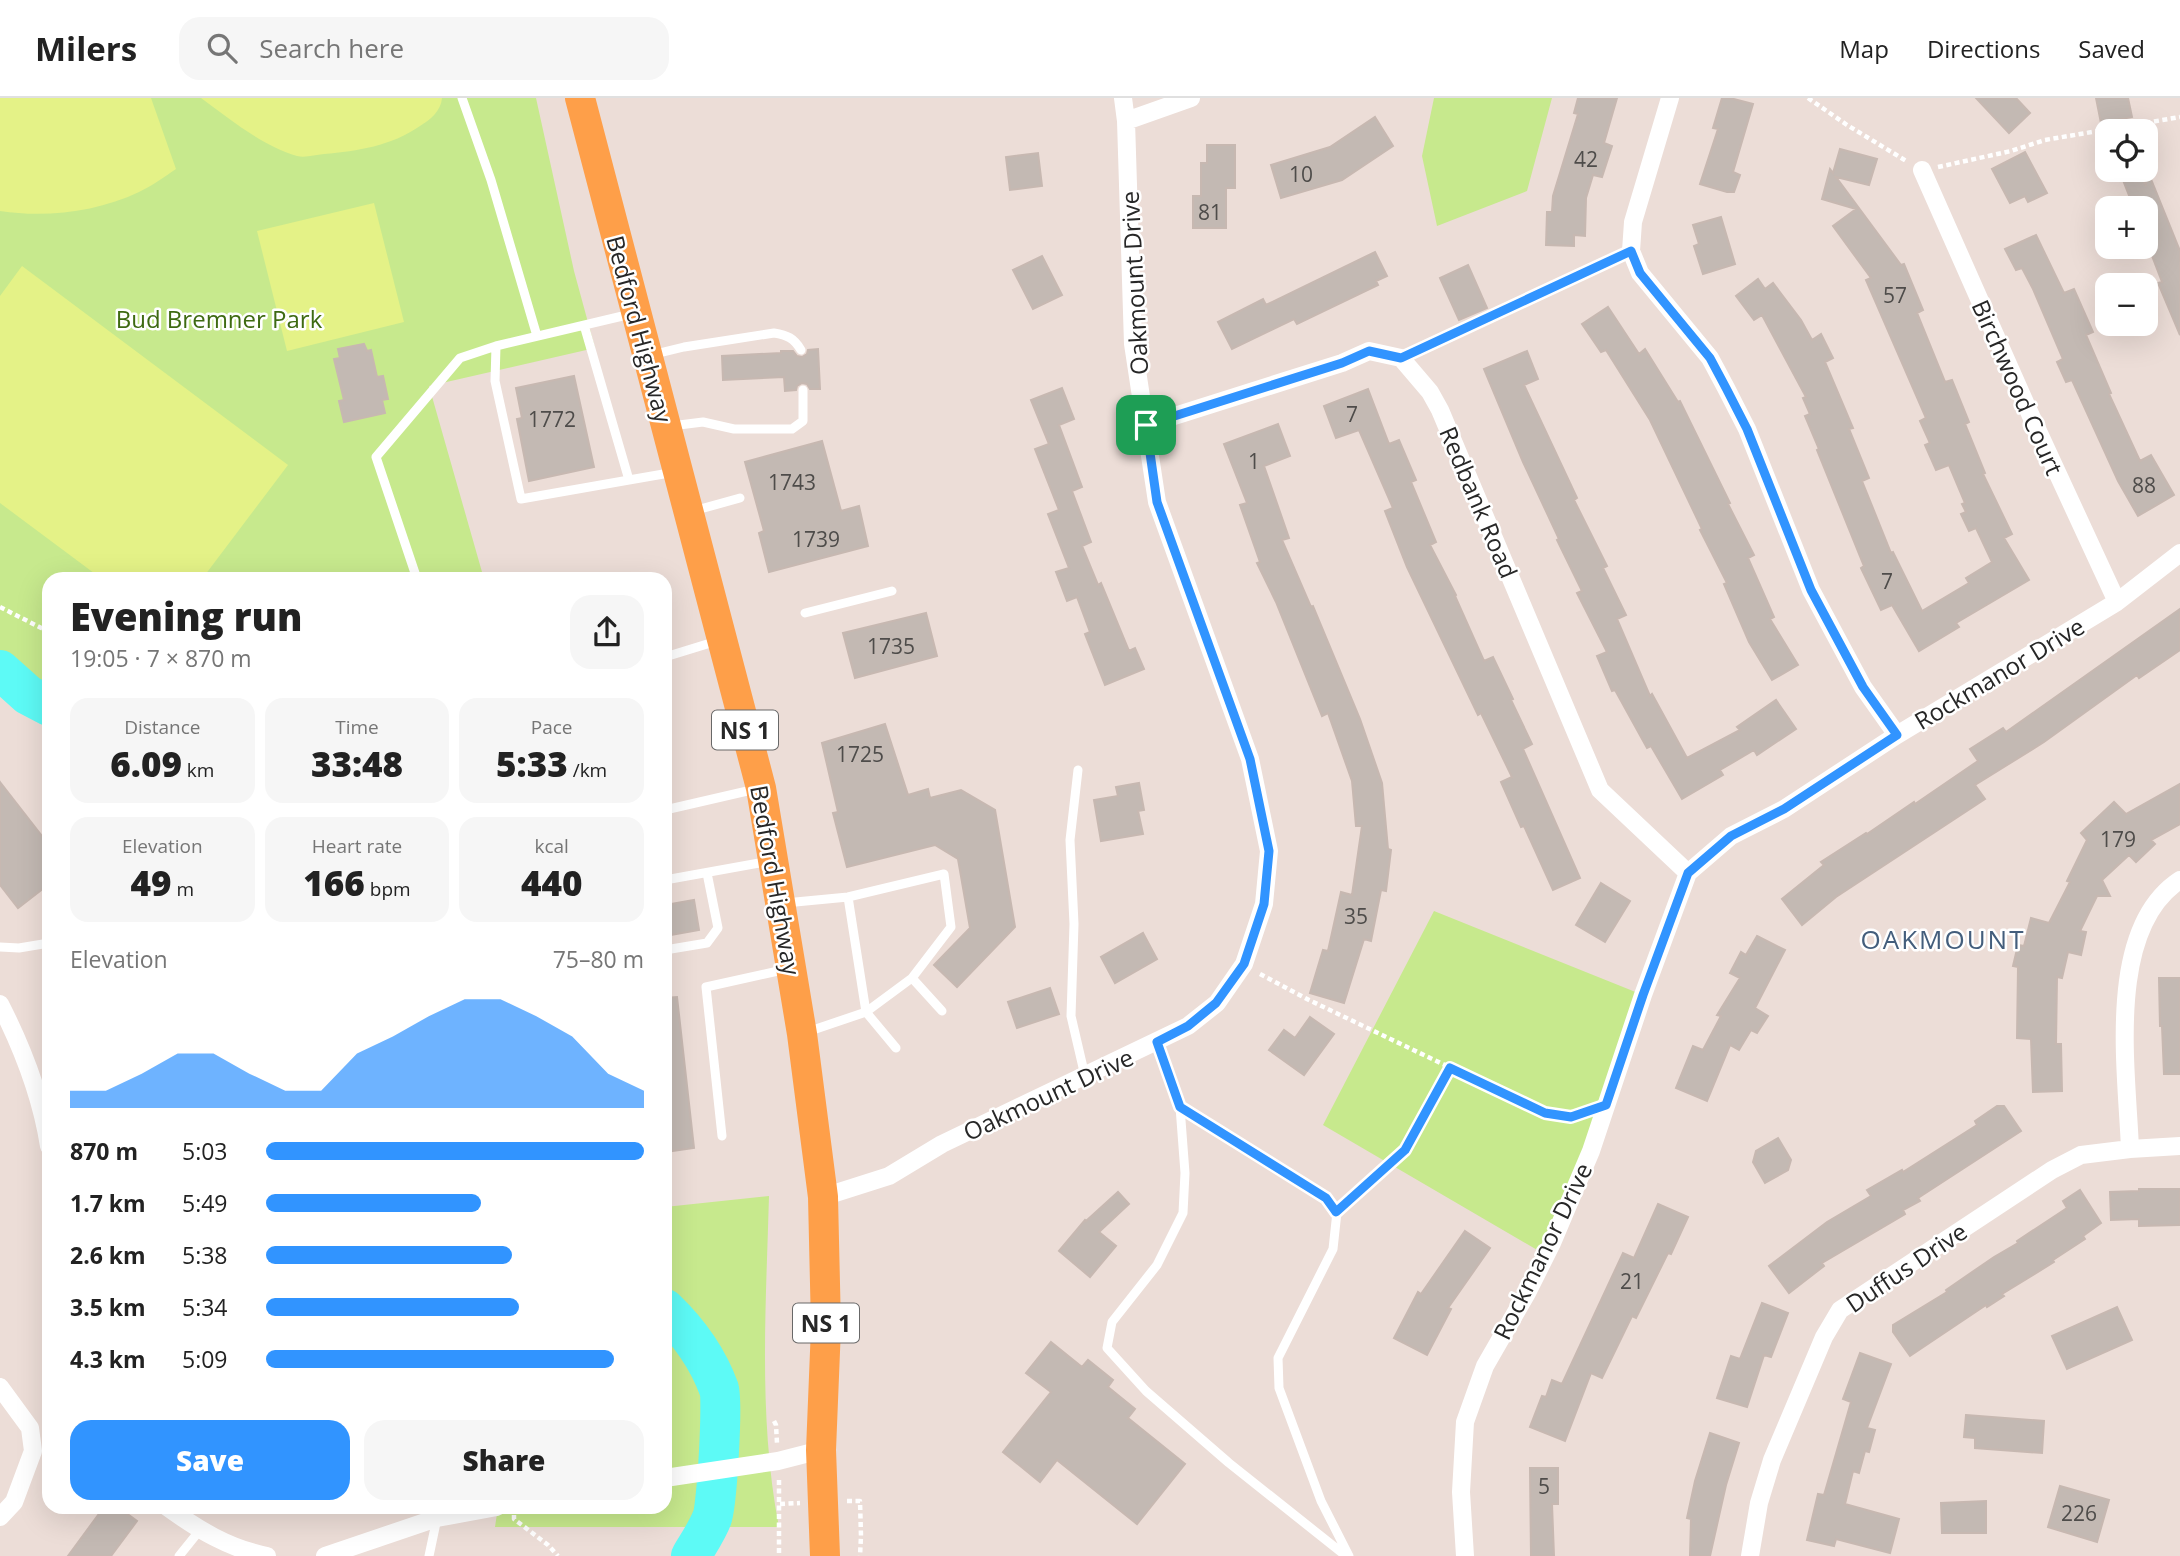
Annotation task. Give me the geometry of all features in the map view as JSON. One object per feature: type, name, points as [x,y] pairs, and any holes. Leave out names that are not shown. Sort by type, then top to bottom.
[{"type":"main road","name":"Bedford Highway","points":[[580,98],[761,788],[774,860],[803,1034],[822,1196],[826,1327],[821,1450],[825,1556]]},
{"type":"street","name":"Oakmount Drive","points":[[822,1196],[889,1176],[942,1144],[1188,1026],[1216,1003],[1244,964],[1264,904],[1269,851],[1250,759],[1157,502],[1133,344],[1123,98]]},
{"type":"street","points":[[1126,121],[1191,98]]},
{"type":"street","points":[[1670,98],[1633,222],[1631,251],[1640,273],[1710,358],[1747,429],[1811,590],[1863,687],[1897,735]]},
{"type":"street","name":"Birchwood Court","points":[[1922,170],[2117,602]]},
{"type":"street","points":[[1146,425],[1342,363],[1369,351],[1401,358]]},
{"type":"street","name":"Redbank Road","points":[[1401,358],[1430,392],[1440,410],[1600,790],[1688,873]]},
{"type":"street","name":"Rockmanor Drive","points":[[1465,1556],[1461,1492],[1465,1422],[1485,1366],[1528,1293],[1591,1151],[1643,995],[1688,873],[1731,836],[1784,809],[1897,735],[2117,602],[2180,552]]},
{"type":"street","points":[[2130,1149],[2125,992],[2134,948],[2148,912],[2168,888],[2180,880]]},
{"type":"street","points":[[0,1003],[25,1056],[42,1112]]},
{"type":"street","name":"Duffus Drive","points":[[1750,1556],[1759,1503],[1772,1460],[1824,1337],[1840,1310],[2052,1170],[2081,1155],[2180,1146]]},
{"type":"street","points":[[0,1387],[30,1428],[33,1451],[13,1502],[0,1517]]},
{"type":"street","points":[[672,1477],[778,1461],[821,1450]]},
{"type":"street","points":[[177,1514],[200,1530],[247,1552],[267,1556]]},
{"type":"street","points":[[325,1556],[437,1518],[459,1514]]},
{"type":"lane","points":[[463,98],[491,180],[537,336]]},
{"type":"lane","points":[[415,572],[376,457],[460,358],[496,346],[636,313]]},
{"type":"lane","points":[[584,325],[629,480]]},
{"type":"lane","points":[[648,356],[684,346],[774,333],[794,340],[801,350]]},
{"type":"lane","points":[[496,346],[495,381],[522,499],[677,472]]},
{"type":"lane","points":[[666,427],[703,422],[734,429],[792,429],[803,421],[803,390]]},
{"type":"lane","points":[[688,513],[740,498]]},
{"type":"lane","points":[[805,613],[892,591]]},
{"type":"lane","points":[[672,655],[721,639]]},
{"type":"lane","points":[[1078,770],[1070,840],[1074,924],[1071,1016],[1085,1076]]},
{"type":"lane","points":[[672,808],[761,788]]},
{"type":"lane","points":[[672,879],[774,860]]},
{"type":"lane","points":[[672,949],[707,943],[718,928],[707,873]]},
{"type":"lane","points":[[781,903],[848,897],[944,874],[951,927],[912,978],[866,1012],[803,1034]]},
{"type":"lane","points":[[848,897],[866,1012],[896,1048]]},
{"type":"lane","points":[[0,947],[19,948],[42,944]]},
{"type":"lane","points":[[722,1136],[706,987],[792,968]]},
{"type":"lane","points":[[912,978],[942,1011]]},
{"type":"lane","points":[[1157,1042],[1180,1107],[1185,1173],[1183,1213],[1157,1265],[1112,1322],[1107,1348],[1146,1391],[1228,1463],[1347,1556]]},
{"type":"lane","points":[[1180,1107],[1326,1198],[1336,1212],[1333,1248],[1278,1358],[1279,1388],[1321,1502],[1347,1556]]},
{"type":"lane","points":[[429,1556],[437,1518]]},
{"type":"lane","points":[[179,1556],[200,1530]]},
{"type":"path","points":[[1808,98],[1922,170],[2011,151],[2045,140],[2180,117]]},
{"type":"path","points":[[1401,358],[1631,251]]},
{"type":"path","points":[[0,607],[42,628]]},
{"type":"path","points":[[1280,985],[1545,1113],[1571,1117],[1606,1105]]},
{"type":"path","points":[[1336,1212],[1405,1150],[1450,1068]]},
{"type":"path","points":[[774,1420],[778,1461],[779,1556]]},
{"type":"path","points":[[514,1514],[514,1519],[558,1556]]},
{"type":"green space","name":"Bud Bremner Park","points":[[0,98],[536,98],[574,271],[595,348],[429,386],[482,572],[42,572],[42,699],[0,666]]},
{"type":"green space","points":[[0,98],[151,98],[176,169],[139,192],[89,209],[35,214],[0,211]]},
{"type":"green space","points":[[201,98],[442,98],[440,107],[431,118],[398,138],[362,149],[303,157],[271,146]]},
{"type":"green space","points":[[1434,98],[1552,98],[1527,191],[1437,226],[1422,156]]},
{"type":"green space","points":[[374,203],[404,322],[287,351],[257,231]]},
{"type":"green space","points":[[22,266],[288,465],[207,572],[93,572],[0,503],[0,296]]},
{"type":"green space","points":[[1434,911],[1643,995],[1582,1156],[1539,1251],[1323,1125]]},
{"type":"green space","points":[[769,1196],[765,1321],[766,1404],[772,1486],[779,1527],[495,1527],[497,1514],[672,1514],[672,1206]]},
{"type":"building","points":[[1578,98],[1617,98],[1604,143],[1612,146],[1602,177],[1593,175],[1586,198],[1585,236],[1574,235],[1574,246],[1546,245],[1547,212],[1552,212],[1553,196],[1578,114],[1574,113]]},
{"type":"building","points":[[1722,98],[1753,104],[1733,172],[1740,175],[1734,192],[1700,184],[1718,129],[1713,128]]},
{"type":"building","points":[[1976,98],[2016,98],[2030,113],[2009,133]]},
{"type":"building","points":[[2096,98],[2128,98],[2132,117],[2100,119]]},
{"type":"building","points":[[1375,117],[1393,146],[1342,180],[1281,198],[1271,165],[1330,147]]},
{"type":"building","points":[[1207,145],[1235,145],[1235,188],[1226,188],[1226,228],[1193,228],[1193,196],[1201,196],[1201,163],[1207,163]]},
{"type":"building","points":[[1840,149],[1877,159],[1869,185],[1836,177],[1901,265],[1904,264],[1923,310],[1917,313],[1945,382],[1952,380],[1969,422],[1965,424],[1985,473],[1983,474],[2012,534],[2004,538],[2029,580],[1956,623],[1959,627],[1919,651],[1892,605],[1881,610],[1861,568],[1864,566],[1805,416],[1810,414],[1803,398],[1806,397],[1762,315],[1754,320],[1736,296],[1758,279],[1765,289],[1773,283],[1801,320],[1812,340],[1821,334],[1833,358],[1825,362],[1853,428],[1849,429],[1869,478],[1862,481],[1891,553],[1893,552],[1922,611],[1969,583],[1966,578],[1992,562],[1976,528],[1969,531],[1961,514],[1966,512],[1962,504],[1965,503],[1949,465],[1936,470],[1925,445],[1930,443],[1920,421],[1926,418],[1866,280],[1871,278],[1833,226],[1856,209],[1822,199],[1830,169],[1833,173]]},
{"type":"building","points":[[2025,152],[2047,193],[2028,202],[2025,196],[2010,203],[1992,169]]},
{"type":"building","points":[[1038,153],[1042,186],[1010,190],[1006,157]]},
{"type":"building","points":[[2124,182],[2144,182],[2146,186],[2146,182],[2152,182],[2158,196],[2129,196]]},
{"type":"building","points":[[2158,197],[2180,251],[2180,335],[2158,283],[2162,282],[2153,259],[2158,259]]},
{"type":"building","points":[[1721,217],[1735,264],[1703,274],[1694,246],[1699,244],[1693,225]]},
{"type":"building","points":[[2036,235],[2064,293],[2074,289],[2093,332],[2086,335],[2111,393],[2109,394],[2140,461],[2151,455],[2174,495],[2138,516],[2118,481],[2072,380],[2066,382],[2057,362],[2063,359],[2033,289],[2022,268],[2016,270],[2005,249]]},
{"type":"building","points":[[1375,252],[1387,276],[1376,281],[1378,285],[1297,324],[1294,319],[1232,349],[1218,322],[1263,299],[1266,305]]},
{"type":"building","points":[[1042,256],[1062,295],[1033,309],[1013,270]]},
{"type":"building","points":[[1468,265],[1487,308],[1459,320],[1440,278]]},
{"type":"building","points":[[1608,307],[1639,354],[1645,349],[1678,402],[1680,401],[1754,555],[1748,558],[1774,617],[1770,619],[1798,665],[1772,680],[1749,642],[1724,584],[1727,583],[1650,420],[1606,350],[1601,352],[1582,324]]},
{"type":"building","points":[[364,344],[367,351],[371,350],[377,377],[383,376],[388,399],[382,400],[385,413],[344,422],[339,401],[344,400],[334,359],[340,358],[338,349]]},
{"type":"building","points":[[818,349],[820,389],[810,389],[807,384],[802,383],[796,390],[785,391],[784,377],[723,380],[722,356],[793,351],[802,357],[808,350]]},
{"type":"building","points":[[1527,351],[1538,379],[1524,385],[1577,498],[1574,500],[1607,566],[1603,568],[1626,615],[1617,619],[1650,696],[1652,694],[1687,758],[1740,730],[1737,727],[1776,700],[1796,729],[1757,755],[1754,750],[1720,770],[1723,775],[1682,799],[1651,746],[1647,748],[1615,690],[1612,691],[1597,656],[1607,652],[1577,593],[1582,591],[1557,540],[1559,539],[1484,369]]},
{"type":"building","points":[[574,376],[594,467],[529,481],[517,419],[522,418],[516,388]]},
{"type":"building","points":[[1062,388],[1074,419],[1059,425],[1082,487],[1072,491],[1091,542],[1082,546],[1098,585],[1101,583],[1129,651],[1135,648],[1144,669],[1105,685],[1085,634],[1090,632],[1077,597],[1067,601],[1056,572],[1069,568],[1048,514],[1059,510],[1035,449],[1049,444],[1031,400]]},
{"type":"building","points":[[1368,389],[1389,444],[1399,440],[1416,480],[1411,482],[1436,542],[1430,545],[1456,595],[1484,661],[1493,657],[1532,744],[1523,749],[1580,878],[1553,890],[1501,782],[1512,777],[1481,713],[1478,715],[1407,567],[1385,511],[1393,508],[1359,430],[1336,438],[1324,406]]},
{"type":"building","points":[[1278,424],[1290,456],[1264,466],[1289,538],[1282,540],[1360,719],[1382,783],[1388,849],[1391,850],[1386,891],[1381,890],[1371,941],[1364,939],[1344,1003],[1310,993],[1323,950],[1328,951],[1341,892],[1352,895],[1362,826],[1356,826],[1352,781],[1328,713],[1322,716],[1276,602],[1257,563],[1260,562],[1240,505],[1247,503],[1224,444]]},
{"type":"building","points":[[822,441],[841,511],[859,506],[868,546],[769,572],[759,533],[764,531],[745,462]]},
{"type":"building","points":[[2180,609],[2180,650],[2139,678],[2137,675],[2044,742],[1975,785],[1985,799],[1836,897],[1802,925],[1782,899],[1824,865],[1821,862],[1978,761],[1970,749],[2003,728],[2006,732]]},
{"type":"building","points":[[926,613],[937,656],[855,678],[843,633]]},
{"type":"building","points":[[885,724],[908,795],[928,789],[930,798],[961,790],[995,810],[1015,927],[957,987],[934,965],[970,928],[958,859],[935,845],[847,867],[833,813],[838,812],[822,743]]},
{"type":"building","points":[[0,782],[42,836],[42,889],[18,908],[0,885]]},
{"type":"building","points":[[1139,783],[1144,810],[1138,811],[1143,834],[1101,841],[1094,800],[1118,796],[1116,787]]},
{"type":"building","points":[[2180,784],[2180,824],[2151,840],[2155,844],[2136,862],[2129,855],[2102,880],[2110,896],[2097,896],[2080,931],[2086,932],[2081,955],[2068,952],[2062,978],[2057,977],[2056,1044],[2061,1044],[2062,1091],[2033,1092],[2031,1039],[2017,1038],[2018,967],[2013,966],[2018,945],[2024,946],[2031,918],[2049,923],[2087,840],[2081,833],[2114,802],[2126,814]]},
{"type":"building","points":[[1601,883],[1630,901],[1605,942],[1576,925]]},
{"type":"building","points":[[694,900],[699,930],[672,935],[672,904]]},
{"type":"building","points":[[1143,933],[1157,959],[1115,983],[1101,957]]},
{"type":"building","points":[[1757,936],[1785,950],[1755,1008],[1768,1016],[1757,1033],[1751,1030],[1739,1050],[1730,1045],[1707,1101],[1676,1088],[1693,1046],[1703,1050],[1721,1016],[1717,1015],[1740,978],[1730,973],[1741,952],[1746,955]]},
{"type":"building","points":[[2159,978],[2180,978],[2180,1074],[2164,1074]]},
{"type":"building","points":[[1050,988],[1059,1014],[1017,1028],[1008,1002]]},
{"type":"building","points":[[672,997],[677,997],[694,1148],[672,1151]]},
{"type":"building","points":[[1310,1017],[1334,1034],[1304,1075],[1269,1050],[1284,1030],[1295,1038]]},
{"type":"building","points":[[1997,1106],[2004,1106],[2021,1131],[1918,1198],[1920,1201],[1903,1210],[1905,1214],[1822,1263],[1824,1266],[1789,1293],[1769,1266],[1827,1222],[1871,1196],[1867,1190],[1902,1170],[1903,1172],[1977,1125],[1975,1121]]},
{"type":"building","points":[[1778,1138],[1791,1160],[1788,1170],[1765,1183],[1753,1162],[1756,1151]]},
{"type":"building","points":[[2180,1189],[2180,1225],[2139,1226],[2139,1219],[2111,1220],[2110,1192]]},
{"type":"building","points":[[2080,1190],[2101,1223],[2083,1236],[2085,1239],[2002,1294],[2004,1296],[1910,1356],[1893,1332],[1893,1325],[1947,1292],[1946,1290],[2067,1208],[2063,1201]]},
{"type":"building","points":[[1118,1192],[1129,1204],[1099,1232],[1116,1246],[1090,1277],[1059,1251],[1085,1220]]},
{"type":"building","points":[[1658,1204],[1688,1217],[1636,1318],[1632,1316],[1602,1378],[1591,1373],[1565,1441],[1530,1427],[1542,1396],[1546,1397],[1552,1380],[1562,1384],[1623,1253],[1634,1258]]},
{"type":"building","points":[[1465,1231],[1490,1248],[1448,1308],[1451,1309],[1427,1355],[1394,1338],[1418,1292],[1421,1294]]},
{"type":"building","points":[[1762,1303],[1788,1313],[1771,1357],[1764,1355],[1747,1407],[1717,1398],[1731,1356],[1740,1359]]},
{"type":"building","points":[[2117,1307],[2132,1340],[2067,1369],[2052,1336]]},
{"type":"building","points":[[1051,1342],[1082,1367],[1088,1360],[1113,1380],[1108,1387],[1135,1409],[1128,1418],[1185,1464],[1137,1524],[1057,1460],[1040,1482],[1003,1452],[1051,1392],[1026,1373]]},
{"type":"building","points":[[1860,1353],[1891,1364],[1867,1428],[1875,1430],[1869,1452],[1865,1451],[1859,1473],[1853,1471],[1845,1504],[1899,1519],[1890,1553],[1836,1539],[1834,1546],[1807,1540],[1818,1494],[1824,1495],[1851,1402],[1843,1399]]},
{"type":"building","points":[[1966,1415],[2044,1421],[2042,1453],[1975,1448],[1975,1438],[1964,1437]]},
{"type":"building","points":[[1710,1433],[1739,1443],[1726,1485],[1710,1556],[1690,1556],[1691,1519],[1687,1518]]},
{"type":"building","points":[[1530,1468],[1558,1468],[1558,1504],[1552,1504],[1554,1556],[1531,1556]]},
{"type":"building","points":[[2060,1486],[2109,1500],[2097,1542],[2048,1527]]},
{"type":"building","points":[[1986,1501],[1986,1533],[1942,1533],[1941,1503]]},
{"type":"building","points":[[99,1514],[128,1514],[137,1521],[111,1556],[68,1556]]},
{"type":"waterway","points":[[0,670],[28,695],[42,702]]},
{"type":"waterway","points":[[672,1316],[703,1356],[719,1389],[720,1397],[714,1510],[708,1528],[691,1556]]},
{"type":"district","name":"OAKMOUNT","points":[[1943,939]]},
{"type":"route","points":[[1631,251],[1640,273],[1710,358],[1747,429],[1811,590],[1863,687],[1897,735],[1784,809],[1731,836],[1688,873],[1606,1105],[1571,1117],[1545,1113],[1450,1068],[1405,1150],[1336,1212],[1326,1198],[1180,1107],[1157,1042],[1188,1026],[1216,1003],[1244,964],[1264,904],[1269,851],[1250,759],[1157,502],[1146,425],[1342,363],[1369,351],[1401,358],[1631,251]]}]
